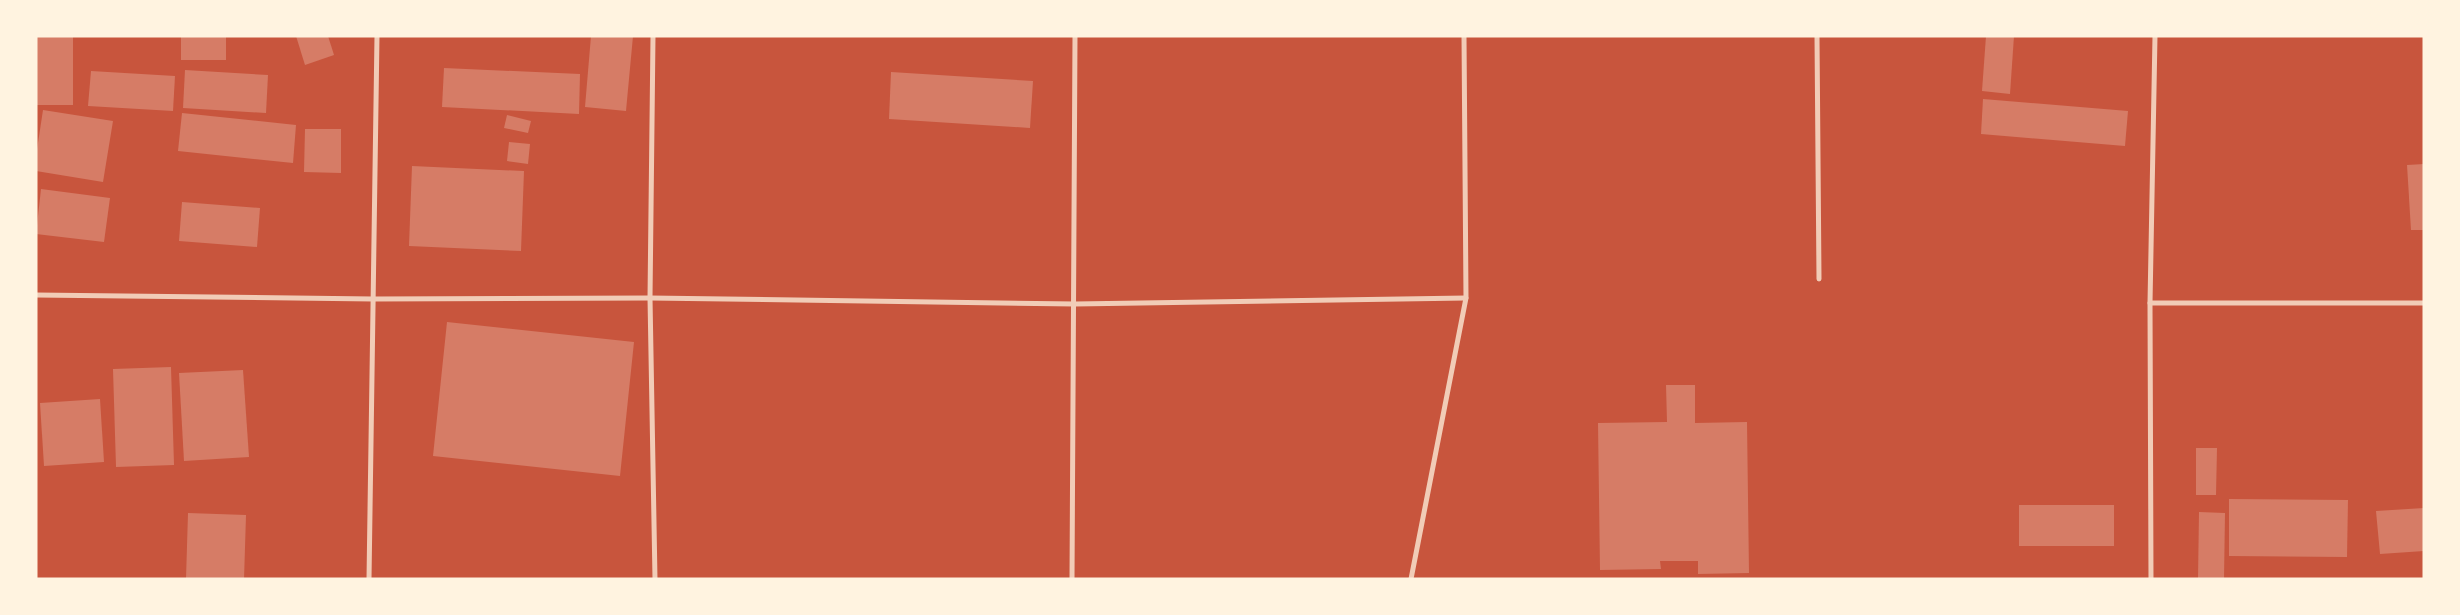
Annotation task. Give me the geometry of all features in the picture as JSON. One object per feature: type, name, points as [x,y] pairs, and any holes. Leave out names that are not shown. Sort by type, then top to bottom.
[{"type":"street","points":[[369,579],[377,36]]},
{"type":"street","points":[[653,36],[650,298],[655,579]]},
{"type":"street","points":[[1072,579],[1075,36]]},
{"type":"street","points":[[1411,579],[1466,298],[1464,36]]},
{"type":"street","points":[[1817,36],[1819,279]]},
{"type":"street","points":[[2151,579],[2150,302],[2155,36]]},
{"type":"street","points":[[36,295],[373,299],[650,298],[1075,304],[1466,298]]},
{"type":"street","points":[[2150,302],[2424,303]]},
{"type":"building","points":[[36,36],[73,36],[73,105],[36,105]]},
{"type":"building","points":[[181,36],[226,36],[226,60],[181,60]]},
{"type":"building","points":[[296,36],[328,36],[334,55],[305,65]]},
{"type":"building","points":[[591,36],[633,36],[626,111],[585,107]]},
{"type":"building","points":[[1986,36],[2014,36],[2010,94],[1982,91]]},
{"type":"building","points":[[444,68],[580,74],[579,114],[442,107]]},
{"type":"building","points":[[185,70],[268,75],[266,113],[183,108]]},
{"type":"building","points":[[91,71],[175,76],[173,111],[88,106]]},
{"type":"building","points":[[891,72],[1033,81],[1030,128],[889,119]]},
{"type":"building","points":[[1983,99],[2128,111],[2125,146],[1981,134]]},
{"type":"building","points":[[43,110],[113,121],[103,182],[36,171],[36,156]]},
{"type":"building","points":[[182,113],[296,125],[293,163],[178,151]]},
{"type":"building","points":[[507,115],[531,121],[528,133],[504,128]]},
{"type":"building","points":[[305,129],[341,129],[341,173],[304,172]]},
{"type":"building","points":[[509,142],[530,144],[528,164],[507,161]]},
{"type":"building","points":[[2424,164],[2424,230],[2411,230],[2407,165]]},
{"type":"building","points":[[412,166],[524,171],[521,251],[409,246]]},
{"type":"building","points":[[41,189],[110,198],[104,242],[36,234]]},
{"type":"building","points":[[182,202],[260,208],[257,247],[179,241]]},
{"type":"building","points":[[447,322],[634,342],[620,476],[433,456]]},
{"type":"building","points":[[171,367],[174,465],[116,467],[113,369]]},
{"type":"building","points":[[243,370],[249,457],[184,461],[179,373]]},
{"type":"building","points":[[1666,385],[1695,385],[1695,423],[1747,422],[1749,573],[1698,574],[1698,561],[1660,561],[1661,569],[1600,570],[1598,423],[1667,422]]},
{"type":"building","points":[[100,399],[104,462],[44,466],[40,403]]},
{"type":"building","points":[[2196,448],[2217,448],[2216,495],[2196,495]]},
{"type":"building","points":[[2229,499],[2348,500],[2347,557],[2229,556]]},
{"type":"building","points":[[2019,505],[2114,505],[2114,546],[2019,546]]},
{"type":"building","points":[[2424,508],[2424,551],[2380,554],[2376,511]]},
{"type":"building","points":[[2199,512],[2225,513],[2224,579],[2198,579]]},
{"type":"building","points":[[188,513],[246,515],[244,579],[186,579]]}]
